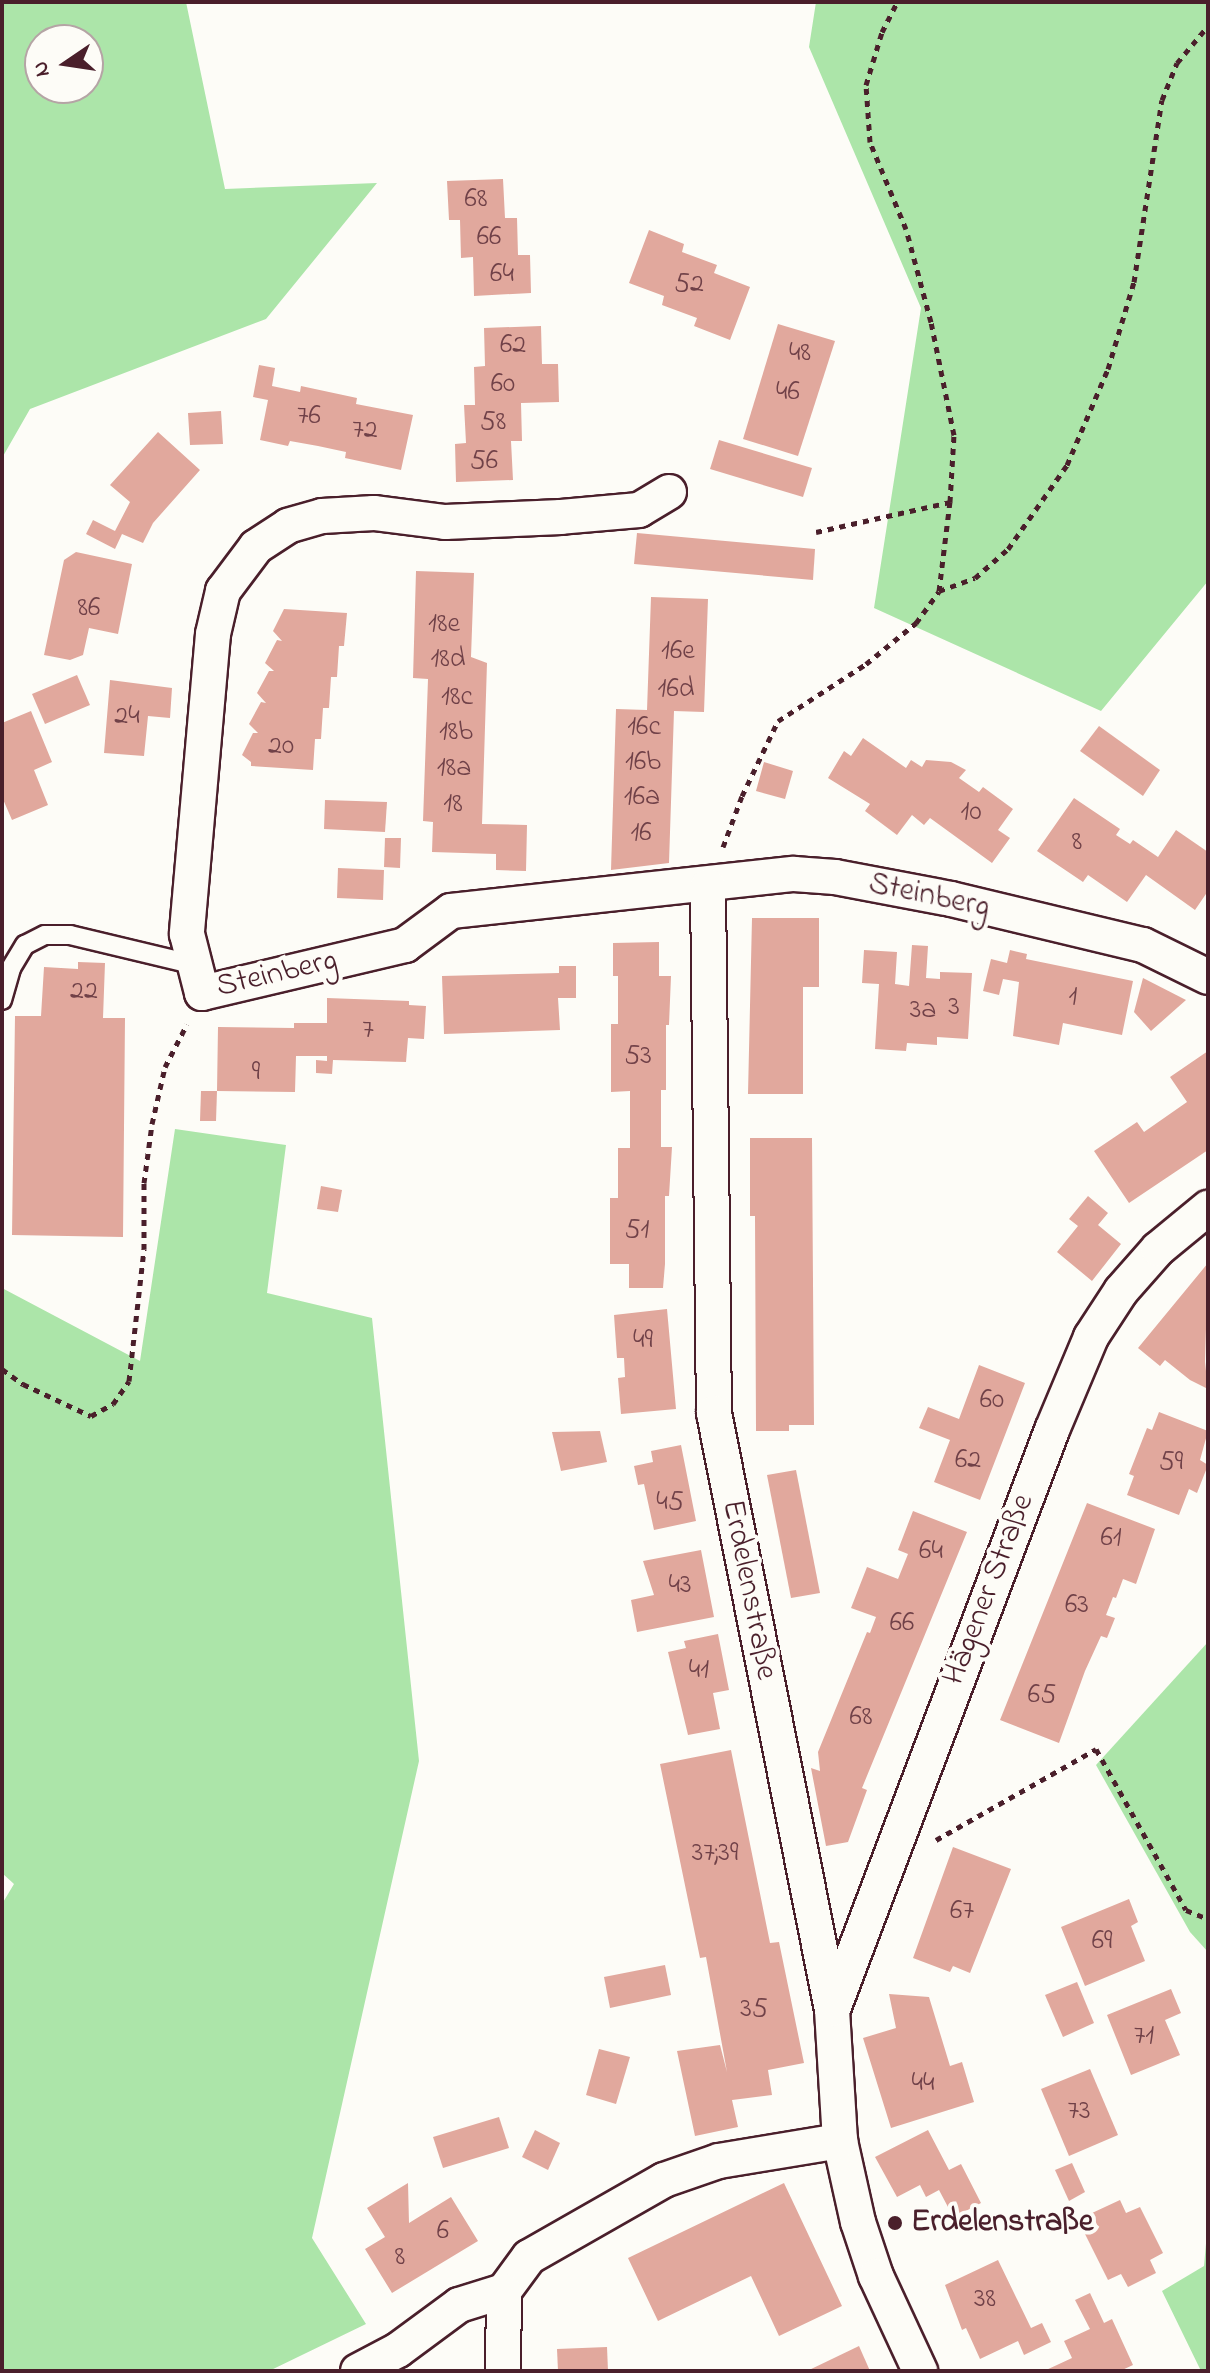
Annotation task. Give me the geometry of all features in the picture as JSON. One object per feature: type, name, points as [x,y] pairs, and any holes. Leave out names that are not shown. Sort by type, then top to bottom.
[{"type":"street","name":"Steinberg","points":[[669,492],[639,510],[561,517],[445,522],[374,513],[322,516],[288,526],[256,547],[223,591],[213,634],[187,934],[199,979],[405,945],[451,911],[708,886],[752,876],[835,877],[951,899],[1143,945],[1206,973]]},
{"type":"street","name":"Erdelenstraße","points":[[708,886],[714,1413],[832,2010],[840,2141],[858,2222],[876,2276],[920,2371]]},
{"type":"street","name":"Hägener Straße","points":[[832,2010],[1052,1430],[1091,1337],[1121,1291],[1158,1249],[1208,1208]]},
{"type":"street","points":[[503,2371],[504,2291],[529,2257],[664,2180],[719,2161],[840,2141]]},
{"type":"street","points":[[358,2371],[398,2350],[459,2305],[504,2291]]},
{"type":"lane","points":[[2,1000],[11,968],[25,945],[45,935],[70,935],[199,979]]},
{"type":"path","points":[[708,886],[742,796],[778,721],[866,664],[916,623],[939,591],[950,502],[954,435],[931,322],[906,229],[870,142],[866,85],[882,32],[897,2]]},
{"type":"path","points":[[939,591],[975,578],[1008,549],[1067,465],[1108,369],[1134,282],[1162,100],[1177,63],[1208,26]]},
{"type":"path","points":[[816,532],[950,502]]},
{"type":"path","points":[[2,1369],[23,1384],[91,1416],[113,1404],[129,1381],[144,1249],[144,1183],[152,1124],[165,1067],[199,979]]},
{"type":"path","points":[[883,1871],[1096,1749],[1186,1910],[1208,1919]]},
{"type":"green space","points":[[2,2],[186,2],[225,189],[377,183],[266,319],[30,409],[2,458]]},
{"type":"green space","points":[[816,2],[1208,2],[1208,581],[1101,711],[874,608],[921,308],[809,47]]},
{"type":"green space","points":[[175,1129],[286,1145],[267,1293],[372,1318],[419,1761],[312,2238],[366,2324],[269,2371],[2,2371],[2,1904],[14,1884],[2,1873],[2,1288],[140,1361]]},
{"type":"green space","points":[[1208,1642],[1208,1952],[1190,1932],[1096,1765]]},
{"type":"green space","points":[[1208,2221],[1208,2371],[1201,2371],[1162,2291],[1204,2266]]},
{"type":"building","points":[[503,179],[505,218],[517,218],[518,255],[530,255],[531,293],[474,296],[473,257],[461,258],[460,220],[449,220],[447,181]]},
{"type":"building","points":[[649,230],[684,244],[682,252],[717,265],[714,273],[750,287],[730,340],[694,326],[697,318],[662,305],[664,296],[629,283]]},
{"type":"building","points":[[778,324],[835,341],[798,456],[743,439]]},
{"type":"building","points":[[541,326],[542,364],[558,364],[559,402],[521,403],[522,441],[511,441],[513,480],[456,482],[455,444],[466,443],[464,405],[475,405],[474,367],[485,366],[484,328]]},
{"type":"building","points":[[259,365],[275,368],[272,386],[300,392],[301,386],[357,398],[356,404],[413,415],[401,470],[345,458],[346,452],[318,446],[290,441],[288,446],[260,440],[268,400],[253,397]]},
{"type":"building","points":[[221,411],[223,444],[190,445],[188,413]]},
{"type":"building","points":[[158,432],[200,470],[153,523],[143,543],[122,534],[115,549],[86,534],[93,520],[115,531],[130,502],[110,485]]},
{"type":"building","points":[[719,440],[812,468],[803,497],[710,469]]},
{"type":"building","points":[[637,533],[815,549],[813,580],[634,564]]},
{"type":"building","points":[[76,552],[132,564],[118,634],[89,628],[83,655],[70,660],[44,655],[64,560]]},
{"type":"building","points":[[416,571],[474,573],[471,657],[487,663],[482,824],[527,825],[526,871],[496,870],[496,854],[432,852],[433,822],[423,821],[428,679],[413,678]]},
{"type":"building","points":[[651,597],[708,599],[704,712],[674,711],[669,863],[611,870],[616,709],[647,710]]},
{"type":"building","points":[[284,609],[347,613],[344,646],[339,646],[337,677],[331,677],[329,708],[323,708],[321,739],[315,739],[313,770],[251,766],[251,762],[242,755],[253,733],[258,733],[249,724],[261,702],[266,703],[257,693],[269,671],[274,671],[265,663],[277,640],[282,641],[273,631]]},
{"type":"building","points":[[77,675],[90,705],[45,724],[32,694]]},
{"type":"building","points":[[110,680],[172,688],[170,718],[148,716],[144,756],[104,753]]},
{"type":"building","points":[[31,711],[52,762],[34,770],[48,805],[12,820],[2,797],[2,723]]},
{"type":"building","points":[[1099,726],[1160,770],[1143,796],[1080,751]]},
{"type":"building","points":[[863,738],[906,768],[911,760],[922,767],[926,760],[951,762],[966,770],[959,778],[979,792],[983,787],[1013,809],[998,830],[1010,838],[992,863],[930,818],[924,825],[912,815],[897,835],[865,811],[870,804],[828,778],[844,751],[851,756]]},
{"type":"building","points":[[764,762],[793,771],[785,799],[756,791]]},
{"type":"building","points":[[1074,798],[1120,829],[1116,835],[1130,844],[1133,840],[1158,857],[1176,830],[1208,852],[1208,891],[1195,910],[1146,875],[1127,902],[1088,875],[1083,882],[1037,851]]},
{"type":"building","points":[[325,800],[387,802],[385,832],[324,829]]},
{"type":"building","points":[[385,838],[401,838],[400,868],[384,867]]},
{"type":"building","points":[[338,868],[384,870],[383,900],[337,898]]},
{"type":"building","points":[[752,918],[819,918],[819,987],[803,987],[803,1094],[748,1094]]},
{"type":"building","points":[[659,942],[659,976],[671,976],[669,1025],[666,1025],[666,1090],[661,1090],[661,1147],[672,1147],[669,1196],[665,1196],[663,1288],[629,1288],[629,1264],[610,1264],[610,1198],[618,1198],[618,1148],[630,1148],[630,1091],[611,1092],[611,1024],[618,1024],[618,976],[613,976],[613,943]]},
{"type":"building","points":[[912,945],[928,946],[926,978],[940,979],[940,972],[972,973],[968,1039],[937,1037],[937,1045],[907,1043],[906,1051],[875,1049],[879,984],[862,983],[864,950],[897,952],[895,984],[909,986]]},
{"type":"building","points":[[1010,950],[1027,954],[1026,959],[1133,981],[1122,1035],[1063,1023],[1059,1045],[1013,1036],[1019,982],[1003,979],[999,995],[983,991],[991,959],[1007,963]]},
{"type":"building","points":[[78,962],[105,963],[103,1018],[125,1018],[123,1237],[12,1235],[15,1016],[41,1016],[44,967],[78,969]]},
{"type":"building","points":[[559,966],[576,966],[576,998],[558,998],[560,1030],[444,1034],[442,976],[559,973]]},
{"type":"building","points":[[1143,978],[1186,1000],[1151,1031],[1134,1012]]},
{"type":"building","points":[[327,998],[409,1001],[409,1005],[426,1006],[424,1039],[408,1038],[406,1062],[333,1060],[332,1074],[316,1073],[316,1060],[327,1061],[327,1056],[296,1056],[295,1092],[217,1091],[218,1027],[294,1028],[294,1023],[327,1023]]},
{"type":"building","points":[[1208,1051],[1208,1150],[1129,1203],[1094,1151],[1137,1122],[1144,1132],[1187,1102],[1170,1077]]},
{"type":"building","points":[[201,1091],[217,1091],[216,1121],[200,1121]]},
{"type":"building","points":[[750,1138],[812,1138],[814,1425],[789,1425],[789,1431],[756,1431],[755,1216],[750,1216]]},
{"type":"building","points":[[321,1186],[342,1190],[338,1212],[317,1209]]},
{"type":"building","points":[[1088,1196],[1108,1213],[1098,1225],[1121,1244],[1092,1281],[1057,1252],[1078,1226],[1069,1219]]},
{"type":"building","points":[[1208,1263],[1205,1362],[1208,1389],[1190,1380],[1165,1360],[1160,1366],[1138,1348]]},
{"type":"building","points":[[667,1309],[676,1409],[621,1414],[618,1378],[625,1377],[624,1358],[617,1358],[614,1315]]},
{"type":"building","points":[[979,1365],[1025,1383],[980,1500],[934,1482],[950,1440],[919,1428],[928,1407],[959,1419]]},
{"type":"building","points":[[1159,1412],[1208,1431],[1200,1460],[1208,1465],[1197,1493],[1189,1489],[1179,1515],[1127,1495],[1134,1476],[1129,1474],[1147,1428],[1152,1430]]},
{"type":"building","points":[[600,1431],[607,1462],[561,1471],[552,1432]]},
{"type":"building","points":[[681,1445],[696,1521],[654,1530],[644,1484],[638,1485],[634,1466],[653,1462],[651,1451]]},
{"type":"building","points":[[796,1470],[820,1593],[791,1598],[767,1475]]},
{"type":"building","points":[[1087,1503],[1155,1529],[1136,1584],[1123,1579],[1116,1598],[1113,1597],[1106,1615],[1115,1618],[1107,1638],[1101,1636],[1085,1671],[1059,1743],[1000,1720]]},
{"type":"building","points":[[913,1511],[967,1532],[862,1788],[867,1790],[848,1842],[826,1846],[811,1768],[820,1771],[818,1752],[876,1617],[851,1608],[867,1567],[898,1579],[908,1554],[898,1550]]},
{"type":"building","points":[[701,1550],[714,1617],[637,1632],[631,1600],[654,1595],[643,1561]]},
{"type":"building","points":[[718,1634],[729,1690],[713,1693],[720,1729],[688,1735],[668,1652],[686,1648],[684,1641]]},
{"type":"building","points":[[731,1750],[770,1943],[779,1942],[804,2063],[768,2070],[772,2095],[732,2100],[738,2127],[695,2136],[677,2051],[720,2045],[727,2072],[706,1957],[700,1958],[660,1764]]},
{"type":"building","points":[[953,1847],[1011,1869],[970,1973],[953,1966],[950,1972],[913,1958]]},
{"type":"building","points":[[1129,1899],[1138,1922],[1131,1926],[1145,1961],[1085,1986],[1061,1927]]},
{"type":"building","points":[[665,1965],[671,1995],[610,2008],[604,1977]]},
{"type":"building","points":[[1077,1982],[1094,2023],[1063,2037],[1045,1995]]},
{"type":"building","points":[[1171,1989],[1181,2013],[1165,2020],[1180,2055],[1131,2075],[1107,2015]]},
{"type":"building","points":[[889,1994],[929,1997],[950,2066],[962,2062],[974,2102],[891,2128],[863,2038],[896,2028]]},
{"type":"building","points":[[599,2049],[630,2057],[616,2104],[586,2095]]},
{"type":"building","points":[[1090,2069],[1118,2135],[1069,2156],[1041,2089]]},
{"type":"building","points":[[499,2117],[509,2148],[443,2168],[433,2137]]},
{"type":"building","points":[[535,2130],[560,2143],[548,2170],[522,2157]]},
{"type":"building","points":[[928,2130],[949,2170],[961,2164],[981,2203],[960,2214],[965,2223],[958,2226],[939,2190],[926,2197],[920,2185],[897,2197],[875,2157]]},
{"type":"building","points":[[1072,2163],[1085,2192],[1069,2201],[1055,2170]]},
{"type":"building","points":[[408,2183],[409,2223],[451,2197],[478,2241],[392,2293],[365,2249],[385,2237],[367,2208]]},
{"type":"building","points":[[784,2183],[842,2306],[779,2336],[751,2276],[658,2321],[628,2258]]},
{"type":"building","points":[[1120,2200],[1126,2213],[1140,2207],[1163,2253],[1150,2260],[1156,2273],[1128,2287],[1121,2274],[1108,2280],[1085,2234],[1098,2227],[1092,2213]]},
{"type":"building","points":[[998,2260],[1031,2328],[1042,2323],[1051,2342],[1024,2355],[1018,2341],[980,2359],[966,2328],[962,2330],[945,2285]]},
{"type":"building","points":[[1090,2293],[1104,2323],[1112,2319],[1133,2365],[1120,2371],[1044,2371],[1072,2358],[1064,2341],[1090,2329],[1075,2300]]},
{"type":"building","points":[[859,2346],[870,2371],[807,2371]]},
{"type":"building","points":[[607,2347],[608,2371],[558,2371],[557,2349]]},
{"type":"place","name":"Erdelenstraße","points":[[895,2223]]}]
